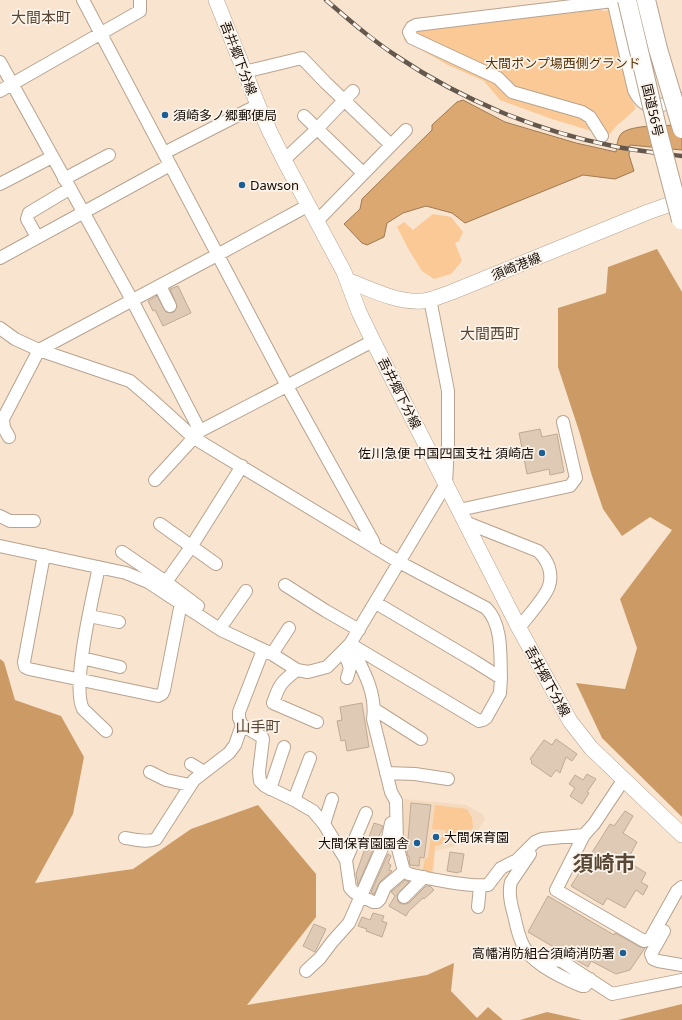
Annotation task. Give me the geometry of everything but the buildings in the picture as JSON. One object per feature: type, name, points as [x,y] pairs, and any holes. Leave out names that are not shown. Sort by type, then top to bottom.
[{"type":"highway","name":"国道56号","points":[[618,0],[681,220]]},
{"type":"highway","points":[[646,0],[658,49],[682,129]]},
{"type":"main road","name":"吾井郷下分線","points":[[216,0],[258,105],[284,160],[347,280],[359,312],[373,341],[555,696],[573,726],[591,748],[682,835]]},
{"type":"main road","name":"須崎港線","points":[[347,280],[399,299],[411,301],[430,299],[458,290],[648,212],[682,200]]},
{"type":"street","points":[[83,0],[219,254],[287,386],[373,541],[375,548]]},
{"type":"street","points":[[0,91],[140,12],[140,0]]},
{"type":"street","points":[[602,136],[590,117],[582,112],[512,92],[498,78],[412,38],[409,32],[412,27],[416,25],[618,0],[634,90],[637,97],[644,105],[652,107],[682,98]]},
{"type":"street","points":[[244,72],[302,58],[326,83],[349,96],[391,145]]},
{"type":"street","points":[[0,62],[132,300],[197,434]]},
{"type":"street","points":[[284,160],[349,96]]},
{"type":"street","points":[[164,153],[258,105]]},
{"type":"street","points":[[304,116],[363,173]]},
{"type":"street","points":[[317,221],[406,130]]},
{"type":"street","points":[[37,237],[28,219],[29,213],[109,155]]},
{"type":"street","points":[[0,184],[52,157]]},
{"type":"street","points":[[0,258],[170,165]]},
{"type":"street","points":[[9,437],[4,428],[3,420],[39,350],[308,205]]},
{"type":"street","points":[[160,286],[170,306]]},
{"type":"street","points":[[0,546],[126,573],[142,580],[297,670],[308,672],[327,667],[347,648],[359,630],[446,484],[448,391],[430,299]]},
{"type":"street","points":[[2,334],[39,350],[130,382],[197,434],[242,466],[330,522],[399,562],[486,608],[492,614],[499,641],[500,693],[486,718],[479,721],[347,648]]},
{"type":"street","points":[[155,480],[197,434],[373,341]]},
{"type":"street","points":[[462,516],[570,486],[576,478],[563,422]]},
{"type":"street","points":[[166,582],[191,547],[242,466]]},
{"type":"street","points":[[0,516],[10,521],[34,521]]},
{"type":"street","points":[[462,516],[538,551],[545,558],[549,566],[549,587],[519,628]]},
{"type":"street","points":[[160,524],[216,564]]},
{"type":"street","points":[[122,552],[166,582],[222,627]]},
{"type":"street","points":[[44,555],[24,662],[26,667],[29,669],[158,696],[162,694],[164,690],[181,603]]},
{"type":"street","points":[[99,567],[82,658],[79,680],[80,705],[82,709],[106,731]]},
{"type":"street","points":[[285,586],[359,630]]},
{"type":"street","points":[[222,627],[246,591]]},
{"type":"street","points":[[376,603],[500,678]]},
{"type":"street","points":[[89,616],[119,622]]},
{"type":"street","points":[[289,628],[268,652],[239,712],[239,718],[242,725],[262,736],[263,739],[259,778],[262,784],[270,789],[313,811],[324,824],[346,860],[350,888],[355,893],[373,902],[377,902],[380,899],[385,887],[404,871]]},
{"type":"street","points":[[347,648],[350,668],[347,678]]},
{"type":"street","points":[[347,648],[368,679],[374,709],[373,719],[391,792],[396,801],[396,844],[404,871],[409,874],[424,877],[480,886],[488,885],[501,868],[517,860],[535,842],[584,835]]},
{"type":"street","points":[[82,658],[120,667]]},
{"type":"street","points":[[297,670],[284,680],[278,688],[273,704],[318,722]]},
{"type":"street","points":[[374,709],[421,739]]},
{"type":"street","points":[[125,838],[153,840],[156,838],[190,785],[229,753],[235,745],[242,725]]},
{"type":"street","points":[[270,789],[284,747]]},
{"type":"street","points":[[294,800],[310,758]]},
{"type":"street","points":[[191,764],[204,772]]},
{"type":"street","points":[[150,772],[166,780],[190,785]]},
{"type":"street","points":[[386,773],[415,774],[448,779]]},
{"type":"street","points":[[624,779],[594,824],[584,835],[556,890],[644,941],[650,939],[677,891],[682,887]]},
{"type":"street","points":[[306,971],[320,958],[332,942],[350,923],[388,838],[391,827],[391,792]]},
{"type":"street","points":[[324,824],[332,800]]},
{"type":"street","points":[[346,860],[366,813]]},
{"type":"street","points":[[542,840],[519,870],[511,882],[510,887],[512,907],[524,947],[531,956],[547,968],[556,959],[563,962],[612,994],[682,980]]},
{"type":"street","points":[[404,897],[424,877]]},
{"type":"street","points":[[478,907],[480,886]]},
{"type":"street","points":[[682,899],[651,954],[653,959],[658,961],[682,965]]},
{"type":"shaded area","points":[[463,100],[505,122],[576,143],[616,152],[619,138],[621,134],[626,131],[641,127],[682,125],[682,150],[630,145],[629,155],[634,171],[615,179],[583,175],[465,223],[452,213],[426,206],[403,213],[387,223],[384,237],[367,245],[362,243],[344,224],[360,209],[362,199],[432,130],[432,125],[457,102]]},
{"type":"shaded area","points":[[657,249],[682,292],[682,817],[602,738],[576,683],[625,689],[637,648],[620,599],[672,530],[650,517],[622,536],[603,509],[558,367],[558,308],[606,293],[608,267]]},
{"type":"shaded area","points":[[0,659],[4,662],[15,700],[61,716],[84,757],[73,814],[35,883],[133,869],[191,829],[258,805],[316,874],[316,917],[247,1005],[427,975],[454,963],[451,991],[477,1018],[488,1007],[503,1020],[0,1020]]},
{"type":"shaded area","name":"大間保育園","points":[[404,799],[466,805],[482,814],[485,819],[478,830],[464,844],[435,851],[434,875],[408,869],[399,843]]},
{"type":"shaded area","points":[[682,1004],[682,1020],[618,1020]]},
{"type":"shaded area","points":[[547,1012],[582,1020],[520,1020]]},
{"type":"green space","name":"大間ポンプ場西側グランド","points":[[600,0],[602,11],[610,10],[632,101],[636,108],[610,134],[595,132],[552,119],[500,100],[484,81],[448,65],[404,40],[407,22],[519,11]]},
{"type":"green space","points":[[433,214],[451,217],[463,232],[459,241],[455,243],[462,261],[451,274],[434,279],[422,271],[397,227],[404,222],[413,230]]},
{"type":"green space","points":[[435,805],[467,809],[472,818],[473,828],[456,839],[435,846],[432,872],[423,870],[425,859],[428,858],[431,837],[445,837],[445,830],[432,829]]},
{"type":"railway","points":[[326,0],[370,37],[422,73],[501,112],[528,123],[585,140],[630,149],[682,156]]},
{"type":"place","name":"須崎多ノ郷郵便局","points":[[165,115]]},
{"type":"place","name":"Dawson","points":[[242,185]]},
{"type":"place","name":"佐川急便 中国四国支社 須崎店","points":[[542,453]]},
{"type":"place","name":"大間保育園","points":[[436,837]]},
{"type":"place","name":"大間保育園園舎","points":[[417,843]]},
{"type":"place","name":"高幡消防組合須崎消防署","points":[[623,953]]},
{"type":"district","name":"大間本町","points":[[41,17]]},
{"type":"district","name":"大間西町","points":[[490,333]]},
{"type":"district","name":"山手町","points":[[258,726]]},
{"type":"district","name":"須崎市","points":[[604,863]]}]
